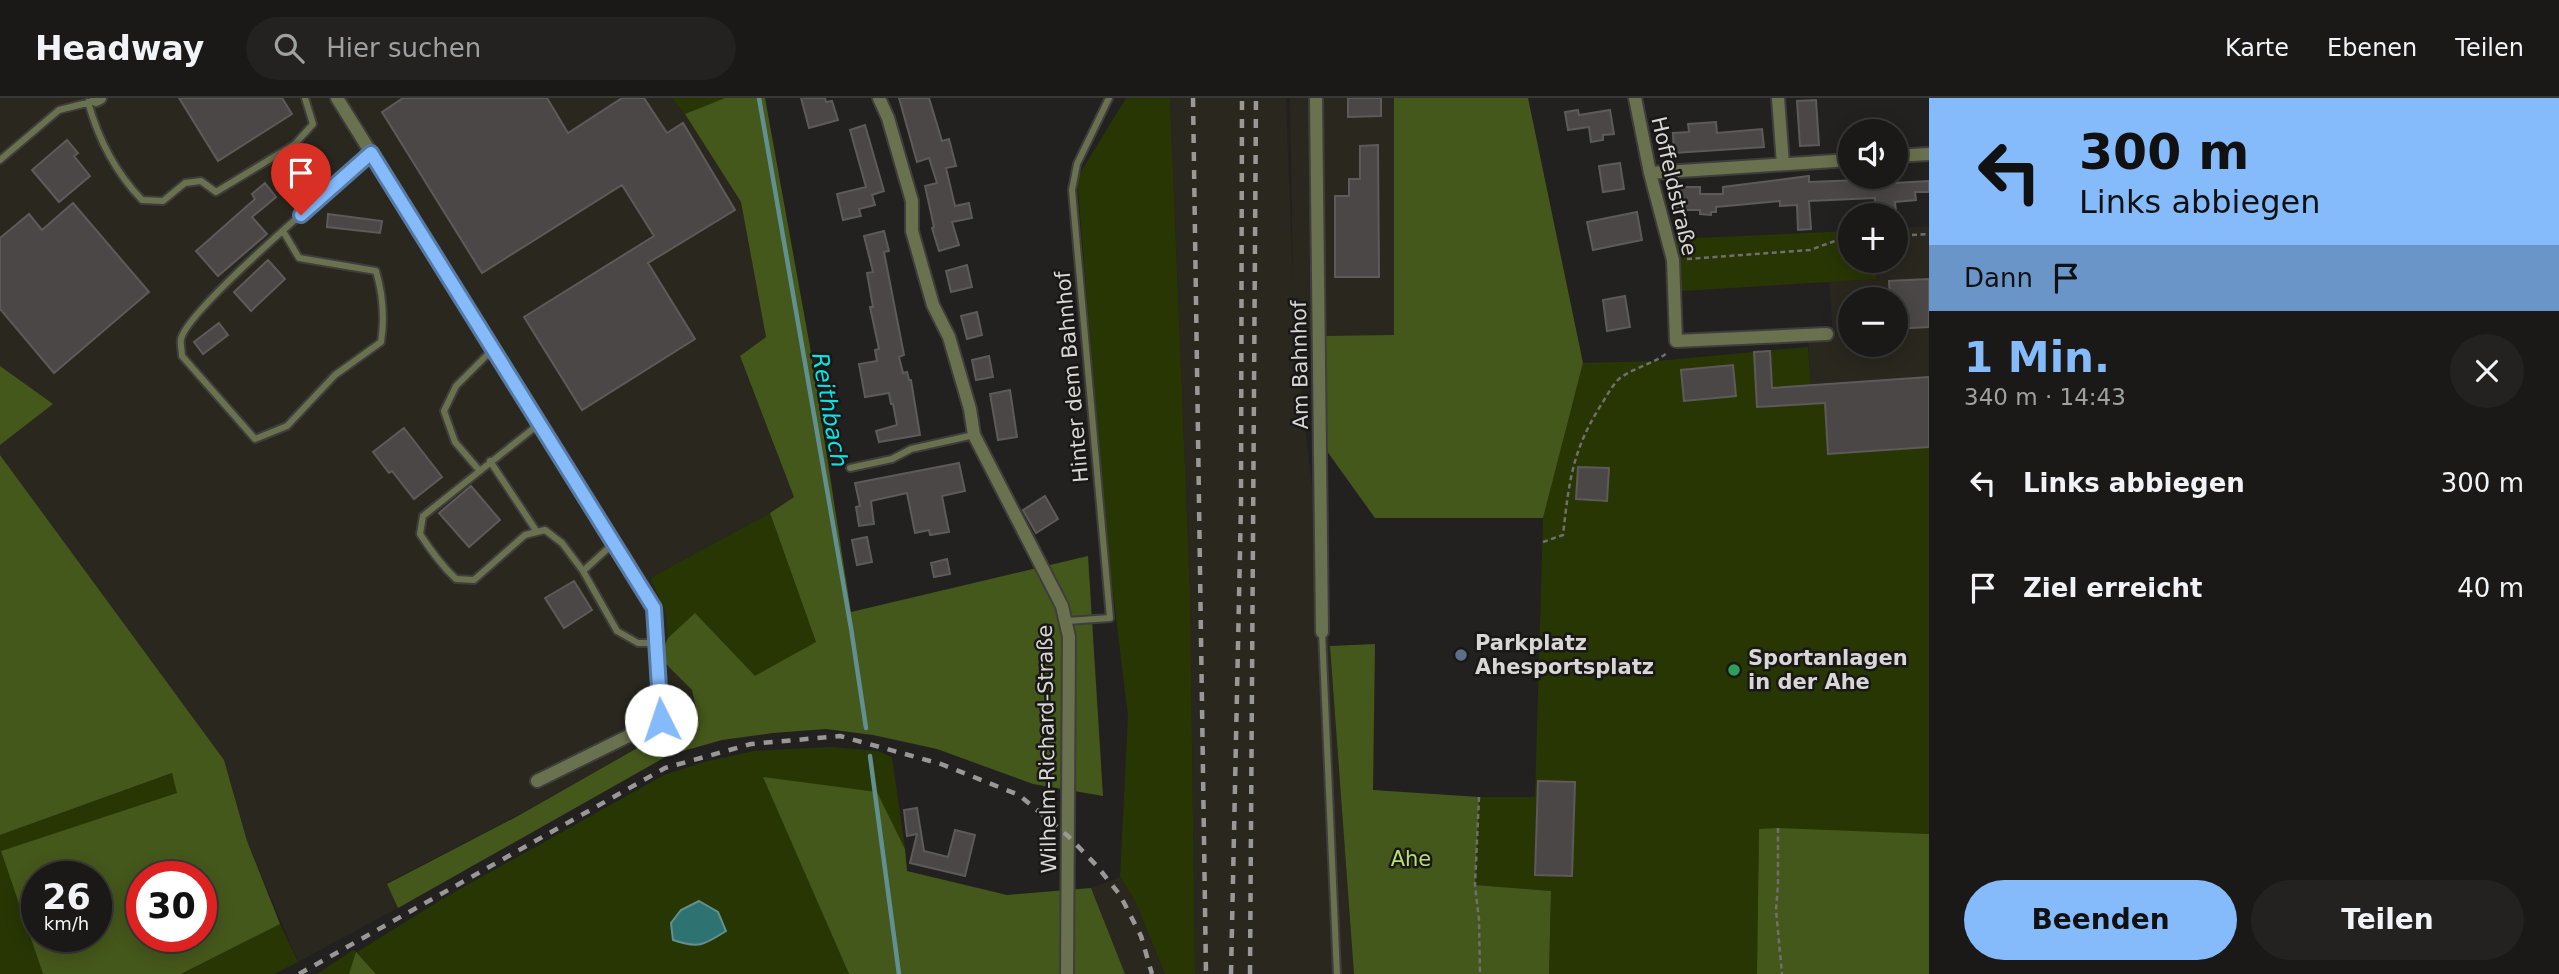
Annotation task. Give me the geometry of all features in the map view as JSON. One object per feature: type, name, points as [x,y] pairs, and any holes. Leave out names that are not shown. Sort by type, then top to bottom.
[{"type":"street","points":[[337,98],[654,608],[661,720],[537,781]]},
{"type":"street","name":"Wilhelm-Richard-Straße","points":[[879,98],[888,118],[912,201],[912,232],[933,305],[949,337],[970,409],[974,435],[1062,606],[1067,621],[1067,974]]},
{"type":"street","name":"Am Bahnhof","points":[[1316,98],[1322,632]]},
{"type":"street","name":"Hoffeldstraße","points":[[1635,98],[1672,260],[1676,341]]},
{"type":"street","points":[[1778,98],[1783,164]]},
{"type":"street","points":[[1908,155],[1929,154]]},
{"type":"street","points":[[1650,173],[1838,160]]},
{"type":"street","points":[[1676,341],[1827,334]]},
{"type":"lane","points":[[0,160],[59,110],[94,100],[95,129],[126,183],[142,200],[163,201],[185,183],[201,181],[216,192],[295,144],[313,124],[305,98]]},
{"type":"lane","name":"Hinter dem Bahnhof","points":[[1067,621],[1110,618],[1072,190],[1077,164],[1109,98]]},
{"type":"lane","points":[[284,231],[299,258],[376,271],[383,297],[381,342],[335,375],[287,426],[255,439],[182,356],[180,340],[191,322],[216,294],[284,231],[371,153]]},
{"type":"lane","points":[[479,470],[455,442],[444,411],[456,386],[492,350]]},
{"type":"lane","points":[[539,424],[423,516],[420,534],[441,565],[456,579],[474,580],[525,535],[545,530],[562,543],[583,571],[617,631],[638,643],[655,643]]},
{"type":"lane","points":[[850,468],[892,459],[911,449],[974,435]]},
{"type":"lane","points":[[490,461],[537,532]]},
{"type":"lane","points":[[583,571],[614,543]]},
{"type":"lane","points":[[1322,632],[1337,974]]},
{"type":"path","points":[[1908,235],[1929,234]]},
{"type":"path","points":[[1672,260],[1810,250],[1838,242]]},
{"type":"path","points":[[1543,542],[1563,535],[1571,468],[1587,428],[1609,393],[1618,380],[1643,365],[1657,361],[1676,341]]},
{"type":"path","points":[[1479,797],[1475,885],[1480,974]]},
{"type":"path","points":[[1777,828],[1776,910],[1782,974]]},
{"type":"shaded area","points":[[0,98],[672,98],[741,202],[766,337],[740,357],[794,497],[770,513],[650,578],[666,612],[668,638],[663,649],[666,664],[692,690],[697,712],[682,727],[662,734],[522,813],[387,883],[398,908],[298,962],[247,841],[224,760],[0,455],[0,445],[52,404],[0,366]]},
{"type":"shaded area","points":[[1170,98],[1286,98],[1293,284],[1290,98],[1394,98],[1394,336],[1295,336],[1330,646],[1354,974],[1195,974],[1190,592]]},
{"type":"shaded area","points":[[1929,226],[1929,447],[1867,452],[1811,386],[1808,339],[1833,336],[1829,281],[1875,279],[1875,273],[1908,273],[1908,227]]},
{"type":"shaded area","points":[[1120,877],[1134,899],[1165,974],[1125,974],[1091,888]]},
{"type":"green space","points":[[672,98],[725,98],[685,114]]},
{"type":"green space","points":[[725,98],[765,98],[810,347],[851,612],[1088,556],[1103,796],[1033,784],[937,749],[873,735],[826,729],[722,740],[669,755],[398,908],[387,884],[516,817],[662,734],[682,727],[697,712],[692,690],[666,664],[663,649],[668,638],[695,613],[755,676],[816,642],[770,513],[794,497],[740,356],[766,337],[741,202],[685,114]]},
{"type":"green space","points":[[1126,98],[1170,98],[1190,592],[1195,974],[1165,974],[1134,899],[1120,877],[1128,716],[1108,551],[1077,178]]},
{"type":"green space","points":[[1394,98],[1528,98],[1583,363],[1543,518],[1375,518],[1324,447],[1323,336],[1394,335]]},
{"type":"green space","points":[[1838,232],[1838,273],[1875,273],[1876,279],[1681,291],[1675,239]]},
{"type":"green space","name":"Sportanlagen in der Ahe","points":[[1808,347],[1811,386],[1863,382],[1868,451],[1929,447],[1929,834],[1759,829],[1757,974],[1549,974],[1551,891],[1475,885],[1479,797],[1535,797],[1543,518],[1583,363],[1657,361]]},
{"type":"green space","points":[[0,366],[53,404],[0,445]]},
{"type":"green space","points":[[0,455],[224,760],[247,841],[280,924],[181,974],[43,974],[35,952],[112,952],[112,861],[21,861],[21,910],[1,851],[177,793],[172,773],[0,835]]},
{"type":"green space","points":[[770,513],[816,642],[755,677],[695,614],[668,638],[666,612],[650,578]]},
{"type":"green space","name":"Ahe","points":[[1375,644],[1373,790],[1479,797],[1475,885],[1551,891],[1549,974],[1354,974],[1330,646]]},
{"type":"green space","points":[[831,747],[878,751],[892,757],[905,849],[877,792],[764,778],[849,974],[376,974],[357,953],[349,974],[317,974],[353,950],[357,952],[444,898],[664,775],[704,762],[754,751]]},
{"type":"green space","points":[[173,773],[178,794],[1,851],[21,910],[21,952],[35,952],[43,974],[0,974],[0,835]]},
{"type":"green space","points":[[763,777],[877,792],[905,849],[907,871],[1007,895],[1091,888],[1125,974],[849,974]]},
{"type":"green space","points":[[1759,829],[1929,834],[1929,974],[1757,974]]},
{"type":"green space","points":[[280,924],[298,962],[274,974],[181,974]]},
{"type":"green space","points":[[356,952],[376,974],[349,974]]},
{"type":"water","points":[[699,901],[718,912],[726,931],[701,944],[673,940],[671,923],[681,910]]},
{"type":"building","points":[[179,98],[282,98],[292,114],[218,161]]},
{"type":"building","points":[[403,98],[547,98],[568,133],[622,98],[644,98],[667,133],[683,123],[735,210],[648,263],[695,339],[582,410],[524,317],[654,236],[622,185],[482,273],[382,112]]},
{"type":"building","points":[[801,98],[825,98],[826,102],[832,101],[838,120],[809,128]]},
{"type":"building","points":[[899,98],[929,98],[942,141],[949,139],[956,166],[946,168],[955,206],[969,203],[972,218],[952,222],[959,245],[939,251],[925,186],[937,183],[929,158],[917,162]]},
{"type":"building","points":[[1348,98],[1381,98],[1381,116],[1348,117]]},
{"type":"building","points":[[1816,100],[1819,145],[1800,146],[1797,101]]},
{"type":"building","points":[[1578,110],[1579,115],[1610,110],[1614,134],[1603,135],[1603,140],[1591,142],[1589,127],[1568,130],[1565,112]]},
{"type":"building","points":[[1716,122],[1717,133],[1762,129],[1764,147],[1674,153],[1673,133],[1689,132],[1688,124]]},
{"type":"building","points":[[865,125],[884,191],[872,195],[875,205],[859,209],[861,216],[843,220],[837,194],[866,187],[850,130]]},
{"type":"building","points":[[67,140],[78,153],[74,156],[90,176],[59,202],[32,170]]},
{"type":"building","points":[[1378,145],[1379,277],[1335,277],[1335,196],[1349,196],[1349,179],[1360,179],[1360,146]]},
{"type":"building","points":[[309,162],[323,181],[298,199],[284,179]]},
{"type":"building","points":[[1620,163],[1624,189],[1603,192],[1599,166]]},
{"type":"building","points":[[1809,176],[1809,182],[1838,181],[1838,189],[1908,189],[1908,182],[1929,181],[1929,192],[1915,192],[1916,200],[1895,203],[1875,203],[1875,198],[1809,201],[1811,229],[1798,230],[1797,205],[1780,206],[1780,201],[1716,207],[1716,212],[1711,212],[1711,215],[1700,214],[1700,210],[1675,210],[1676,187],[1700,187],[1700,194],[1723,194],[1723,187]]},
{"type":"building","points":[[265,183],[276,197],[252,217],[267,234],[218,276],[196,251],[255,199],[252,194]]},
{"type":"building","points":[[73,203],[149,292],[54,373],[0,309],[0,238],[29,214],[42,230]]},
{"type":"building","points":[[1637,212],[1642,240],[1593,250],[1587,222]]},
{"type":"building","points":[[328,214],[382,221],[380,233],[327,227]]},
{"type":"building","points":[[884,231],[889,251],[884,252],[904,355],[899,357],[903,373],[907,372],[911,380],[920,435],[879,442],[876,431],[897,425],[893,404],[889,393],[865,397],[859,364],[877,361],[875,350],[879,349],[870,307],[873,307],[867,273],[873,272],[864,236]]},
{"type":"building","points":[[268,260],[285,279],[251,311],[234,292]]},
{"type":"building","points":[[967,265],[972,287],[951,292],[946,271]]},
{"type":"building","points":[[1929,279],[1929,327],[1908,328],[1908,287],[1889,287],[1889,281]]},
{"type":"building","points":[[1625,296],[1630,327],[1607,331],[1603,300]]},
{"type":"building","points":[[977,312],[982,335],[967,339],[961,316]]},
{"type":"building","points":[[219,323],[228,335],[203,354],[194,342]]},
{"type":"building","points":[[1770,351],[1772,388],[1929,377],[1929,447],[1828,454],[1825,403],[1757,407],[1754,352]]},
{"type":"building","points":[[989,356],[993,377],[976,380],[972,360]]},
{"type":"building","points":[[1733,365],[1736,396],[1684,401],[1681,370]]},
{"type":"building","points":[[1010,390],[1017,437],[998,440],[990,394]]},
{"type":"building","points":[[404,428],[442,477],[414,499],[373,452]]},
{"type":"building","points":[[959,463],[965,491],[942,496],[949,532],[930,535],[929,530],[915,533],[907,493],[871,501],[874,524],[859,526],[856,507],[860,506],[855,483]]},
{"type":"building","points":[[1578,467],[1609,468],[1607,501],[1576,499]]},
{"type":"building","points":[[471,486],[500,520],[469,547],[439,513]]},
{"type":"building","points":[[1045,496],[1058,519],[1036,533],[1023,510]]},
{"type":"building","points":[[867,537],[872,562],[857,565],[852,540]]},
{"type":"building","points":[[947,559],[950,574],[934,577],[931,563]]},
{"type":"building","points":[[574,581],[592,610],[564,628],[545,598]]},
{"type":"building","points":[[1538,781],[1575,782],[1572,876],[1535,875]]},
{"type":"building","points":[[917,808],[924,851],[948,857],[955,830],[975,835],[965,876],[910,863],[917,834],[907,836],[904,810]]},
{"type":"waterway","name":"Reithbach","points":[[759,98],[866,728]]},
{"type":"waterway","name":"Reithbach","points":[[870,756],[899,974]]},
{"type":"railway","points":[[1193,98],[1206,974]]},
{"type":"railway","points":[[1231,974],[1241,505],[1242,98]]},
{"type":"railway","points":[[1250,974],[1256,98]]},
{"type":"railway","points":[[299,974],[665,768],[751,744],[840,736],[941,764],[1019,795],[1068,836],[1120,895],[1141,936],[1152,974]]},
{"type":"place","name":"Parkplatz Ahesportsplatz","points":[[1461,655]]},
{"type":"place","name":"Sportanlagen in der Ahe","points":[[1734,670]]},
{"type":"route","points":[[301,215],[371,153],[654,608],[661,720]]}]
